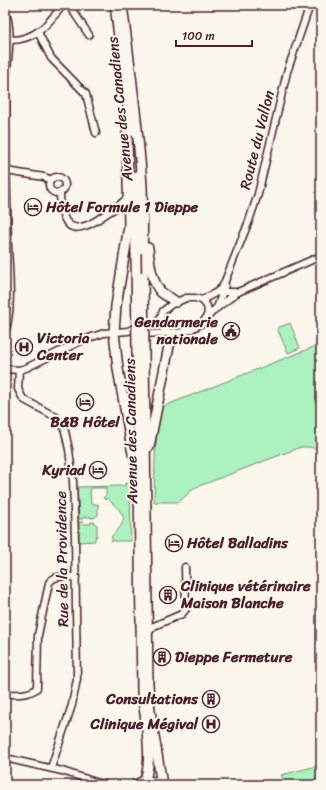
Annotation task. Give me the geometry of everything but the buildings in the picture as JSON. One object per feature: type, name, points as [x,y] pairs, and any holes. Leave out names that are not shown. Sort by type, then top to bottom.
[{"type":"main road","name":"Avenue des Canadiens","points":[[115,5],[131,126],[135,195],[140,349],[146,451],[148,684],[150,711],[162,785]]},
{"type":"main road","name":"Avenue des Canadiens","points":[[122,5],[135,99],[142,188],[143,277],[138,466],[142,691],[147,733],[148,767],[146,778],[139,783]]},
{"type":"main road","points":[[131,126],[127,134],[129,226],[115,310],[114,332],[118,369],[133,454],[138,466]]},
{"type":"main road","points":[[142,188],[149,260],[152,273],[161,291],[176,302]]},
{"type":"main road","points":[[146,451],[150,446],[172,333]]},
{"type":"main road","points":[[139,783],[153,782],[162,785]]},
{"type":"street","points":[[8,42],[20,40],[38,32],[63,5]]},
{"type":"street","points":[[69,5],[89,35]]},
{"type":"street","name":"Route du Vallon","points":[[216,308],[220,292],[226,280],[254,205],[287,72],[310,5]]},
{"type":"street","points":[[5,10],[8,19],[6,171],[10,280],[8,326],[5,332]]},
{"type":"street","points":[[38,32],[51,58],[86,94],[96,133]]},
{"type":"street","points":[[6,171],[44,177],[50,180]]},
{"type":"street","points":[[55,177],[59,178],[64,181],[65,186],[60,192],[52,194],[49,185],[50,180],[55,177]]},
{"type":"street","points":[[60,192],[63,217],[74,227],[81,228],[123,203],[128,197]]},
{"type":"street","points":[[128,331],[133,334],[172,333],[190,330],[205,320],[216,308],[238,292],[321,256]]},
{"type":"street","points":[[202,300],[220,292],[238,292]]},
{"type":"street","points":[[5,369],[20,370],[32,366],[80,341],[95,335],[128,331],[134,328],[155,325],[160,319],[163,311],[176,302],[190,298],[199,298],[202,300],[208,313],[205,320]]},
{"type":"street","points":[[160,319],[163,327],[172,333]]},
{"type":"street","name":"Rue de la Providence","points":[[20,370],[18,389],[23,398],[56,417],[62,424],[65,431],[73,481],[76,577],[76,686],[72,705],[50,768]]},
{"type":"street","points":[[148,633],[154,626],[182,614],[186,609],[185,567]]},
{"type":"street","points":[[5,694],[33,692],[37,688],[39,624],[50,583],[52,579],[56,577],[76,577]]},
{"type":"street","points":[[148,615],[154,622],[162,623]]},
{"type":"street","points":[[5,758],[50,768],[105,785]]},
{"type":"green space","points":[[290,323],[300,348],[288,353],[277,328]]},
{"type":"green space","points":[[321,344],[321,450],[301,447],[194,488],[179,502],[154,502],[155,455],[159,408]]},
{"type":"green space","points":[[125,483],[130,484],[131,541],[111,541],[113,540],[111,537],[123,521],[123,517],[118,509],[107,498],[105,500],[103,498],[106,495],[106,488],[90,488],[91,504],[98,504],[98,515],[94,518],[84,517],[83,519],[79,519],[77,487],[125,486]]},
{"type":"green space","points":[[79,522],[91,524],[91,522],[94,522],[97,525],[97,536],[95,541],[79,542]]},
{"type":"green space","points":[[321,765],[321,785],[286,785],[281,775]]},
{"type":"place","name":"Hôtel Formule 1 Dieppe","points":[[33,207]]},
{"type":"place","name":"Gendarmerie nationale","points":[[231,331]]},
{"type":"place","name":"Victoria Center","points":[[24,347]]},
{"type":"place","name":"B&B Hôtel","points":[[85,402]]},
{"type":"place","name":"Kyriad","points":[[98,470]]},
{"type":"place","name":"Hôtel Balladins","points":[[174,543]]},
{"type":"place","name":"Clinique vétérinaire Maison Blanche","points":[[168,595]]},
{"type":"place","name":"Dieppe Fermeture","points":[[162,657]]},
{"type":"place","name":"Consultations","points":[[211,699]]},
{"type":"place","name":"Clinique Mégival","points":[[211,724]]}]
